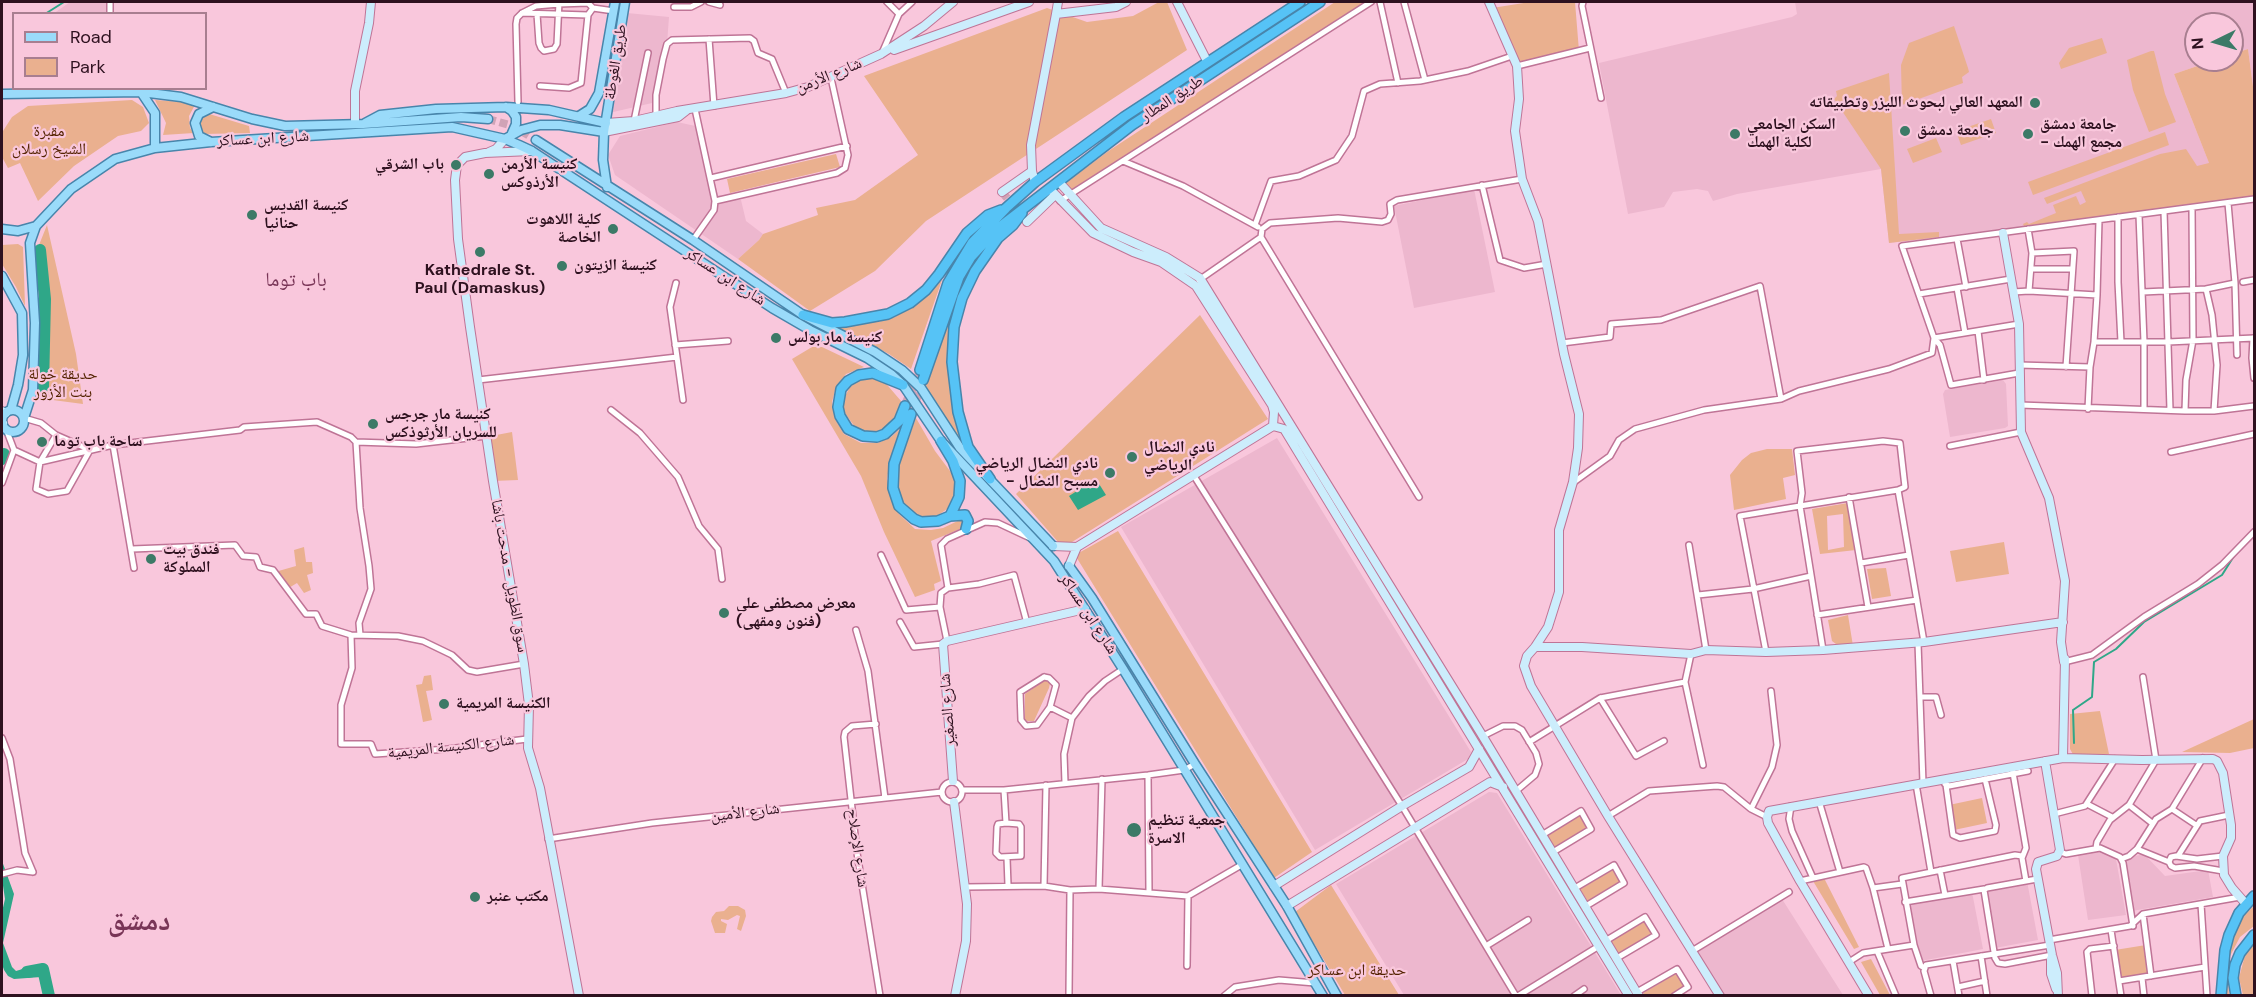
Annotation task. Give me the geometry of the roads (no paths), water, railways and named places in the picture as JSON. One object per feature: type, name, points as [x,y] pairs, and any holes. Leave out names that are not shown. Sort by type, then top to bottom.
[{"type":"highway","name":"طريق المطار","points":[[1006,208],[1035,182],[1124,117],[1300,2]]},
{"type":"highway","name":"طريق المطار","points":[[1029,204],[1055,195],[1059,182],[1132,125],[1320,2]]},
{"type":"highway","points":[[1006,208],[972,243],[948,283],[920,378],[959,277],[971,257],[996,229],[1029,204]]},
{"type":"highway","points":[[990,479],[968,447],[958,412],[952,362],[954,327],[962,298],[975,271],[998,238],[1013,225],[1029,204]]},
{"type":"highway","points":[[803,315],[832,323],[845,322],[888,314],[910,303],[926,290],[967,233],[988,215],[1006,208]]},
{"type":"highway","points":[[903,385],[873,373],[859,375],[848,381],[841,389],[838,407],[840,416],[848,429],[856,434],[871,437],[885,434],[908,410],[892,478],[899,506],[905,513],[921,522],[964,515],[968,521],[966,529]]},
{"type":"highway","points":[[941,441],[953,461],[960,481],[959,497],[950,516]]},
{"type":"highway","points":[[2221,996],[2227,942],[2243,900],[2254,896]]},
{"type":"highway","points":[[2236,996],[2233,978],[2235,965],[2240,953],[2254,935]]},
{"type":"main road","name":"طريق الغوطة","points":[[607,187],[603,160],[605,128],[625,2]]},
{"type":"main road","points":[[579,116],[590,109],[599,93],[614,6]]},
{"type":"main road","name":"شارع ابن عساكر","points":[[2,94],[141,92],[181,98],[252,119],[285,126],[461,117],[488,119]]},
{"type":"main road","points":[[141,92],[155,112],[155,148]]},
{"type":"main road","points":[[212,142],[200,136],[195,127],[199,114],[213,107]]},
{"type":"main road","points":[[506,107],[514,114],[516,121],[508,136]]},
{"type":"main road","points":[[359,124],[380,115],[445,109],[506,107],[549,110],[579,116],[605,128]]},
{"type":"main road","points":[[508,136],[530,127],[550,124],[605,128]]},
{"type":"main road","name":"شارع ابن عساكر","points":[[36,226],[71,189],[115,159],[155,148],[212,142],[452,127],[508,136],[772,308],[867,358],[903,385],[941,441],[1054,561],[1123,669],[1323,996]]},
{"type":"main road","name":"شارع ابن عساكر","points":[[536,140],[693,240],[803,315],[875,352],[902,370],[925,393],[960,448],[1053,546]]},
{"type":"main road","points":[[2,229],[18,231],[36,226]]},
{"type":"main road","points":[[2,276],[22,313],[23,355],[18,385],[6,411],[3,425],[12,432],[24,425],[33,390],[35,323],[30,243],[36,226]]},
{"type":"main road","points":[[6,411],[17,411],[24,418]]},
{"type":"main road","name":"شارع ابن عساكر","points":[[1069,566],[1092,598],[1287,906],[1337,996]]},
{"type":"street","points":[[359,124],[355,91],[371,2]]},
{"type":"street","points":[[518,102],[517,18],[536,6],[588,2],[593,8]]},
{"type":"street","points":[[674,7],[691,7],[701,2]]},
{"type":"street","points":[[709,2],[720,5]]},
{"type":"street","points":[[886,2],[899,14]]},
{"type":"street","points":[[881,54],[899,14],[912,2]]},
{"type":"street","name":"شارع الأرمن","points":[[605,128],[656,116],[786,93],[831,78],[881,54],[924,26],[953,2]]},
{"type":"street","points":[[881,54],[1029,2]]},
{"type":"street","points":[[1035,182],[1031,154],[1033,134],[1058,2]]},
{"type":"street","points":[[1056,14],[1116,7],[1126,2]]},
{"type":"street","points":[[1177,2],[1207,62]]},
{"type":"street","points":[[1027,222],[1055,195],[1071,194],[1371,2]]},
{"type":"street","points":[[1380,2],[1398,83]]},
{"type":"street","points":[[1404,2],[1425,80]]},
{"type":"street","points":[[1489,2],[1517,66],[1519,99],[1515,131],[1522,179],[1538,221],[1562,343],[1579,414],[1578,448],[1573,482],[1559,530],[1559,592],[1548,627],[1527,656],[1524,666],[1531,686],[1608,816],[1720,996]]},
{"type":"street","points":[[537,14],[538,44],[544,51],[554,49],[559,3]]},
{"type":"street","points":[[1581,3],[1601,98]]},
{"type":"street","points":[[540,86],[569,88],[581,83],[588,15],[593,8],[614,6]]},
{"type":"street","points":[[522,14],[588,15]]},
{"type":"street","points":[[924,26],[925,33],[930,37]]},
{"type":"street","points":[[656,116],[656,95],[669,41],[745,37],[754,40],[758,53],[772,59],[786,93]]},
{"type":"street","points":[[709,39],[714,106]]},
{"type":"street","points":[[1517,66],[1590,48]]},
{"type":"street","points":[[634,121],[648,53]]},
{"type":"street","points":[[1256,225],[1271,181],[1299,176],[1336,160],[1352,136],[1365,91],[1380,84],[1425,80],[1468,71],[1512,56]]},
{"type":"street","points":[[716,201],[841,171],[849,160],[831,78]]},
{"type":"street","points":[[691,110],[716,201],[714,210],[693,240]]},
{"type":"street","name":"شارع الأرمن","points":[[605,128],[678,117],[691,110]]},
{"type":"street","points":[[485,153],[496,149],[508,136]]},
{"type":"street","points":[[711,178],[847,146]]},
{"type":"street","points":[[485,153],[532,151]]},
{"type":"street","name":"سوق الطويل - مدحت باشا","points":[[485,153],[465,157],[457,165],[455,191],[458,239],[486,436],[524,664],[529,705],[527,739],[540,788],[579,996]]},
{"type":"street","points":[[1123,161],[1183,186],[1262,229]]},
{"type":"street","points":[[1002,192],[1032,171]]},
{"type":"street","points":[[1419,496],[1261,237],[1262,229],[1270,223],[1338,218],[1382,222],[1388,220],[1391,214],[1390,204],[1397,200],[1522,179]]},
{"type":"street","points":[[1059,182],[1101,228],[1166,256],[1200,278],[1607,940],[1635,994]]},
{"type":"street","points":[[1482,185],[1500,260],[1524,268],[1547,264]]},
{"type":"street","points":[[1055,195],[1093,233],[1161,262],[1196,286],[1272,405],[1273,426]]},
{"type":"street","points":[[2090,367],[2019,369],[1984,380],[1951,386],[1940,345],[1934,338],[1902,246],[2254,200]]},
{"type":"street","points":[[2228,203],[2235,283],[2237,355]]},
{"type":"street","points":[[2186,411],[2186,380],[2193,340],[2192,208]]},
{"type":"street","points":[[2164,211],[2170,410]]},
{"type":"street","points":[[2139,215],[2143,292],[2144,408]]},
{"type":"street","points":[[2118,217],[2121,342]]},
{"type":"street","points":[[2088,409],[2097,295],[2099,220]]},
{"type":"street","points":[[2028,229],[2032,253],[2029,291]]},
{"type":"street","points":[[2003,233],[2019,324],[2021,432],[2049,498],[2065,581],[2063,758]]},
{"type":"street","points":[[1196,286],[1200,278],[1261,237]]},
{"type":"street","points":[[1957,239],[1966,286]]},
{"type":"street","points":[[2032,253],[2074,251],[2066,367]]},
{"type":"street","points":[[2031,268],[2072,270]]},
{"type":"street","points":[[1919,294],[2011,279]]},
{"type":"street","points":[[2243,282],[2254,280]]},
{"type":"street","points":[[676,283],[670,307],[683,400]]},
{"type":"street","points":[[2143,292],[2206,289],[2235,283]]},
{"type":"street","points":[[1562,343],[1610,337],[1611,324],[1661,320],[1760,286],[1781,399]]},
{"type":"street","points":[[1957,288],[1965,333]]},
{"type":"street","points":[[2206,289],[2217,365],[2214,411]]},
{"type":"street","points":[[2013,292],[2097,295]]},
{"type":"street","points":[[1934,338],[2019,324]]},
{"type":"street","points":[[1978,331],[1984,380]]},
{"type":"street","points":[[1573,482],[1610,456],[1619,440],[1635,429],[1704,410],[1781,399],[1799,391],[1888,369],[1932,352],[1934,338]]},
{"type":"street","points":[[2094,342],[2168,342],[2254,338],[2252,358],[2254,378]]},
{"type":"street","points":[[675,345],[729,340]]},
{"type":"street","points":[[478,380],[677,357]]},
{"type":"street","points":[[2019,405],[2186,411],[2214,411],[2254,405]]},
{"type":"street","points":[[610,410],[640,433],[678,477],[699,526],[718,549],[722,579]]},
{"type":"street","points":[[24,418],[41,423],[56,435],[90,450]]},
{"type":"street","points":[[3,425],[14,450],[40,462],[113,445],[240,430],[244,427],[317,422],[356,441],[416,444],[486,436]]},
{"type":"street","points":[[1053,546],[1077,547],[1273,426],[1281,428],[1288,434],[1599,946],[1635,994]]},
{"type":"street","points":[[1950,446],[2021,432]]},
{"type":"street","points":[[2171,452],[2254,434]]},
{"type":"street","points":[[56,435],[40,462],[36,489],[48,494],[67,491],[90,450]]},
{"type":"street","points":[[356,441],[360,508],[371,589],[358,623],[360,635]]},
{"type":"street","points":[[1766,652],[1740,516],[1800,506],[1849,497],[1898,489],[1905,487],[1900,443],[1883,441],[1797,451],[1802,494],[1800,506],[1823,650]]},
{"type":"street","points":[[113,445],[134,568]]},
{"type":"street","points":[[2,483],[14,450]]},
{"type":"street","points":[[1194,476],[1402,806],[1517,996],[1599,946]]},
{"type":"street","points":[[1898,489],[1917,600],[1921,643],[1919,783],[1931,872]]},
{"type":"street","points":[[1849,497],[1868,607]]},
{"type":"street","points":[[948,588],[941,546],[947,538],[966,529],[992,522],[1035,540]]},
{"type":"street","points":[[2064,662],[2092,655],[2144,617],[2198,584],[2222,565],[2254,532]]},
{"type":"street","points":[[132,549],[235,545],[243,556],[256,557],[260,567],[273,570],[306,614],[316,614],[322,626],[351,635],[398,636],[423,641],[452,655],[468,670],[477,672],[524,664]]},
{"type":"street","points":[[1689,545],[1706,650]]},
{"type":"street","points":[[1069,566],[1077,547]]},
{"type":"street","points":[[881,555],[906,610],[940,607]]},
{"type":"street","points":[[1861,563],[1909,555]]},
{"type":"street","points":[[945,642],[940,607],[941,593],[948,588],[979,584],[1014,575],[1027,623]]},
{"type":"street","points":[[1698,595],[1754,589],[1811,576]]},
{"type":"street","points":[[1817,615],[1917,600]]},
{"type":"street","points":[[900,622],[914,647],[945,642],[1085,609]]},
{"type":"street","points":[[1535,647],[1582,647],[1691,654],[1706,650],[1766,652],[1823,650],[1921,643],[2063,622]]},
{"type":"street","points":[[856,630],[866,661],[885,798]]},
{"type":"street","name":"شارع الكنيسة المريمية","points":[[351,635],[352,668],[341,705],[341,744],[371,744],[375,754],[448,749],[527,739]]},
{"type":"street","name":"شارع الصغير","points":[[945,642],[953,781]]},
{"type":"street","points":[[1691,654],[1685,682],[1703,765]]},
{"type":"street","points":[[1065,783],[1064,754],[1072,718],[1097,688],[1123,669]]},
{"type":"street","points":[[1044,677],[1049,678],[1056,685],[1050,707],[1036,725],[1026,726],[1021,720],[1020,692],[1044,677]]},
{"type":"street","points":[[2096,848],[2097,842],[2112,817],[2129,805],[2156,760],[2143,677]]},
{"type":"street","points":[[1529,742],[1600,698],[1685,682]]},
{"type":"street","points":[[1751,809],[1772,767],[1777,745],[1771,691]]},
{"type":"street","points":[[1921,697],[1936,697],[1941,716]]},
{"type":"street","points":[[1600,698],[1636,756],[1664,741]]},
{"type":"street","points":[[1050,707],[1072,718]]},
{"type":"street","name":"شارع الإصلاح","points":[[876,724],[852,726],[845,732],[857,853],[880,996]]},
{"type":"street","points":[[1483,736],[1503,726],[1511,725],[1522,730],[1538,758],[1538,770],[1532,780],[1516,791]]},
{"type":"street","points":[[2,738],[10,759],[25,853],[33,872],[16,870],[3,874]]},
{"type":"street","points":[[1274,886],[1469,767],[1479,749]]},
{"type":"street","points":[[1869,996],[1768,823],[1769,811],[1919,783],[1984,776],[2045,760],[2063,758],[2213,759],[2221,766],[2229,815],[2230,838],[2223,856],[2223,871],[2227,882],[2243,900]]},
{"type":"street","points":[[2121,859],[2137,849],[2152,823],[2172,808],[2203,758]]},
{"type":"street","points":[[2054,814],[2087,804],[2115,759]]},
{"type":"street","points":[[2045,760],[2060,852]]},
{"type":"street","points":[[962,790],[1004,790],[1148,775],[1184,770],[1195,764]]},
{"type":"street","points":[[2012,770],[2028,771]]},
{"type":"street","points":[[2012,770],[2026,848],[2022,856],[2026,881]]},
{"type":"street","points":[[1148,775],[1149,892]]},
{"type":"street","points":[[1945,782],[1953,835],[1960,838],[1995,831],[1996,825],[1984,776]]},
{"type":"street","points":[[1099,889],[1102,779]]},
{"type":"street","points":[[953,781],[959,784],[962,790],[959,799],[954,802],[946,800],[942,792],[946,783],[953,781]]},
{"type":"street","points":[[1287,906],[1490,782],[1503,787]]},
{"type":"street","points":[[1044,886],[1046,785]]},
{"type":"street","points":[[1608,816],[1649,791],[1717,786],[1724,787],[1751,809],[1767,817]]},
{"type":"street","points":[[1004,790],[1006,823]]},
{"type":"street","name":"شارع الأمين","points":[[548,839],[652,823],[942,792]]},
{"type":"street","points":[[1819,801],[1840,872]]},
{"type":"street","points":[[954,802],[966,887],[966,941],[955,996]]},
{"type":"street","points":[[2087,804],[2112,817]]},
{"type":"street","points":[[2129,805],[2152,823]]},
{"type":"street","points":[[1791,806],[1789,819],[1792,831],[1814,878]]},
{"type":"street","points":[[2172,808],[2196,825]]},
{"type":"street","points":[[1542,835],[1581,812],[1591,829],[1553,852]]},
{"type":"street","points":[[2178,856],[2202,819],[2229,815]]},
{"type":"street","points":[[1006,823],[1019,824],[1021,827],[1021,856],[1000,858],[996,850],[998,824],[1006,823]]},
{"type":"street","points":[[2060,852],[2066,854],[2096,848],[2104,849],[2121,859],[2133,926]]},
{"type":"street","points":[[2137,849],[2169,862],[2175,868],[2205,867],[2223,871]]},
{"type":"street","points":[[2058,994],[2057,973],[2037,879],[2037,864],[2040,860],[2056,856],[2060,852]]},
{"type":"street","points":[[1931,996],[1924,968],[1921,966],[1914,945],[1902,878],[2015,855],[2022,856]]},
{"type":"street","points":[[2169,862],[2173,856],[2206,859],[2223,856]]},
{"type":"street","points":[[1007,858],[1008,885]]},
{"type":"street","points":[[2205,867],[2206,859]]},
{"type":"street","points":[[966,887],[1044,886],[1070,890],[1099,889],[1188,896],[1243,864]]},
{"type":"street","points":[[1575,888],[1614,865],[1624,883],[1586,906]]},
{"type":"street","points":[[1800,881],[1865,867],[1873,888],[1888,949]]},
{"type":"street","points":[[1940,870],[1945,896]]},
{"type":"street","points":[[1905,902],[2037,879]]},
{"type":"street","points":[[1873,888],[1902,884]]},
{"type":"street","points":[[1984,889],[1994,954],[1998,963],[2005,964],[2052,955]]},
{"type":"street","points":[[1069,994],[1070,890]]},
{"type":"street","points":[[1692,951],[1789,892]]},
{"type":"street","points":[[1188,896],[1188,966]]},
{"type":"street","points":[[1924,968],[1926,965],[2133,926],[2143,914],[2201,904],[2243,900]]},
{"type":"street","points":[[2201,904],[2207,996]]},
{"type":"street","points":[[2143,914],[2151,976]]},
{"type":"street","points":[[1607,940],[1645,917],[1656,935],[1617,958]]},
{"type":"street","points":[[1486,946],[1528,920]]},
{"type":"street","points":[[2111,930],[2121,996]]},
{"type":"street","points":[[1849,962],[1863,953],[1914,945]]},
{"type":"street","points":[[2092,996],[2086,952],[2090,949],[2114,946]]},
{"type":"street","points":[[1878,951],[1896,996]]},
{"type":"street","points":[[1981,956],[1987,996]]},
{"type":"street","points":[[1953,961],[1959,996]]},
{"type":"street","points":[[2119,981],[2205,967]]},
{"type":"street","points":[[1635,994],[1677,969],[1688,987],[1674,996]]},
{"type":"street","points":[[2142,978],[2144,996]]},
{"type":"street","points":[[1224,996],[1234,987],[1279,980],[1315,983]]},
{"type":"street","points":[[1958,987],[1985,981]]},
{"type":"street","points":[[1574,996],[1584,989]]},
{"type":"waterway","points":[[48,12],[64,2]]},
{"type":"waterway","points":[[40,250],[45,299],[43,387]]},
{"type":"waterway","points":[[2,459],[4,454]]},
{"type":"waterway","points":[[2074,743],[2073,710],[2092,697],[2094,662],[2116,649],[2144,622],[2222,575],[2234,556]]},
{"type":"waterway","points":[[27,972],[43,969],[49,996]]},
{"type":"tunnel","points":[[488,119],[513,126],[536,140]]},
{"type":"tunnel","points":[[1002,192],[1022,216]]},
{"type":"tunnel","points":[[905,406],[918,375]]},
{"type":"tunnel","points":[[911,414],[922,382]]},
{"type":"place","name":"المعهد العالي لبحوث الليزر وتطبيقاته","points":[[2035,103]]},
{"type":"place","name":"جامعة دمشق","points":[[1905,131]]},
{"type":"place","name":"السكن الجامعي لكلية الهمك","points":[[1735,134]]},
{"type":"place","name":"جامعة دمشق - مجمع الهمك","points":[[2028,134]]},
{"type":"place","name":"باب الشرقي","points":[[456,165]]},
{"type":"place","name":"كنيسة الأرمن الأرذوكس","points":[[489,174]]},
{"type":"place","name":"كنيسة القديس حنانيا","points":[[252,215]]},
{"type":"place","name":"كلية اللاهوت الخاصة","points":[[613,229]]},
{"type":"place","name":"Kathedrale St. Paul (Damaskus)","points":[[480,252]]},
{"type":"place","name":"كنيسة الزيتون","points":[[562,266]]},
{"type":"place","name":"كنيسة مار بولس","points":[[776,338]]},
{"type":"place","name":"كنيسة مار جرجس للسريان الأرثوذكس","points":[[373,424]]},
{"type":"place","name":"ساحة باب توما","points":[[42,442]]},
{"type":"place","name":"نادي النضال الرياضي","points":[[1132,457]]},
{"type":"place","name":"نادي النضال الرياضي - مسبح النضال","points":[[1110,473]]},
{"type":"place","name":"فندق بيت المملوكة","points":[[151,559]]},
{"type":"place","name":"معرض مصطفى علي (فنون ومقهى)","points":[[724,613]]},
{"type":"place","name":"الكنيسة المريمية","points":[[444,704]]},
{"type":"place","name":"جمعية تنظيم الاسرة","points":[[1134,830]]},
{"type":"place","name":"مكتب عنبر","points":[[475,897]]},
{"type":"district","name":"باب توما","points":[[296,281]]},
{"type":"district","name":"دمشق","points":[[139,923]]},
{"type":"park label","name":"مقبرة الشيخ رسلان","points":[[49,141]]},
{"type":"park label","name":"حديقة خولة بنت الأزور","points":[[63,384]]},
{"type":"park label","name":"حديقة ابن عساكر","points":[[1357,971]]}]
